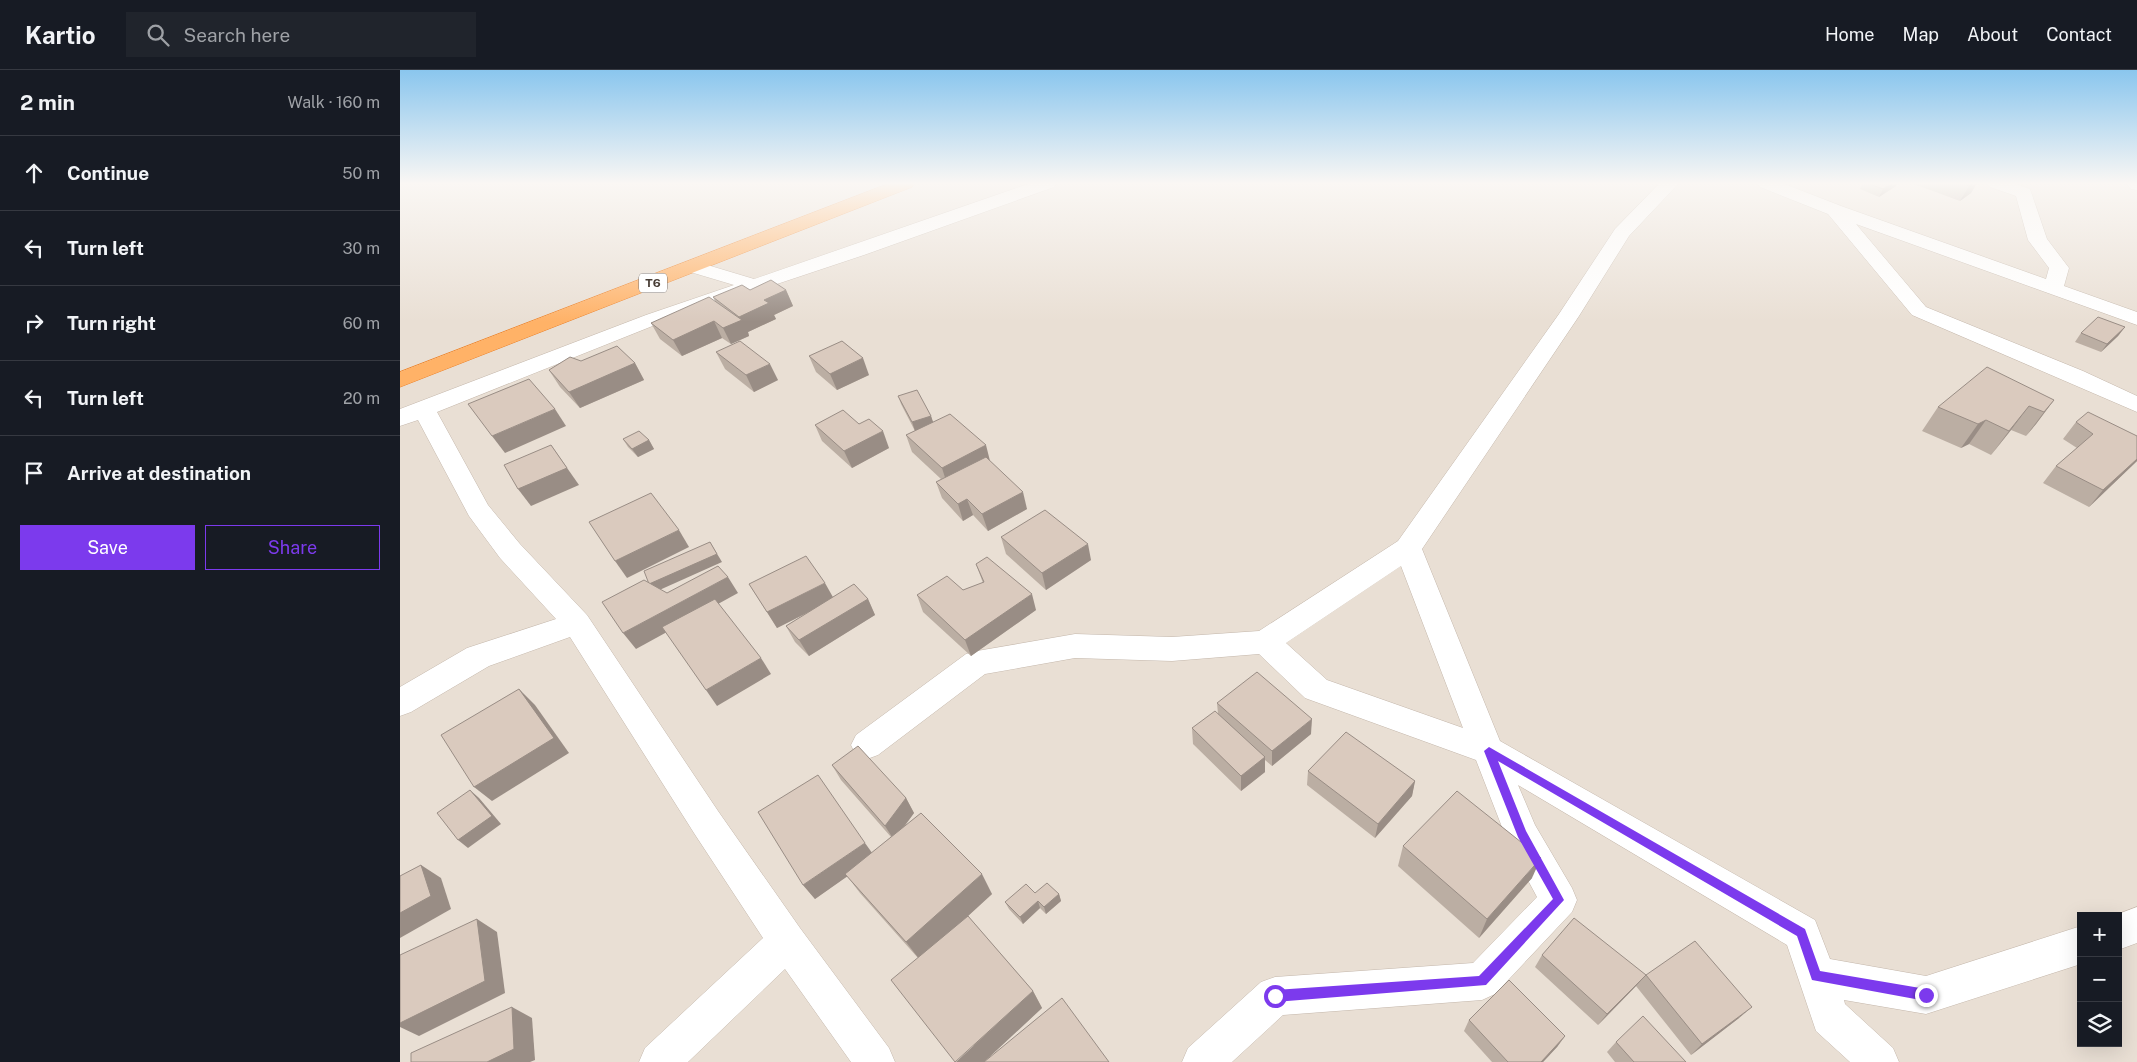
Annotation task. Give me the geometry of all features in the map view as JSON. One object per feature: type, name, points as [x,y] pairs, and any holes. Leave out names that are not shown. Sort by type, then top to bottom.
[{"type":"highway","name":"T6","points":[[400,380],[789,229]]},
{"type":"street","points":[[876,1062],[787,940],[706,822],[578,623],[510,551],[478,510],[412,413],[653,319],[915,229]]},
{"type":"street","points":[[867,745],[978,663],[1075,646],[1172,649],[1265,642],[1408,548],[1626,229]]},
{"type":"street","points":[[1850,229],[1919,311],[2075,376],[2137,405]]},
{"type":"street","points":[[1888,229],[2137,319]]},
{"type":"street","points":[[2035,229],[2038,240],[2059,268],[2054,289]]},
{"type":"street","points":[[694,267],[754,285]]},
{"type":"street","points":[[1202,1062],[1275,996],[1482,981],[1559,900],[1522,834],[1408,548]]},
{"type":"street","points":[[400,703],[478,657],[578,623]]},
{"type":"street","points":[[1265,642],[1316,689],[1489,751],[1802,933],[1830,1017],[1879,1062]]},
{"type":"street","points":[[2122,931],[2137,925]]},
{"type":"street","points":[[659,1062],[787,940]]},
{"type":"street","points":[[1816,976],[1926,995],[2077,946]]},
{"type":"shaded area","points":[[400,229],[2137,229],[2137,1062],[400,1062]]},
{"type":"building","points":[[771,280],[786,290],[764,300],[769,303],[739,317],[713,297],[742,285],[750,290]]},
{"type":"building","points":[[709,297],[742,320],[723,328],[714,321],[673,340],[651,323]]},
{"type":"building","points":[[2098,317],[2125,327],[2107,344],[2081,333]]},
{"type":"building","points":[[740,341],[770,364],[746,375],[716,352]]},
{"type":"building","points":[[842,341],[863,358],[830,374],[809,356]]},
{"type":"building","points":[[617,346],[635,363],[569,392],[549,370],[570,357],[581,361]]},
{"type":"building","points":[[1987,367],[2054,400],[2044,412],[2029,406],[2009,431],[1986,420],[1978,424],[1938,407]]},
{"type":"building","points":[[529,379],[555,409],[492,436],[468,404]]},
{"type":"building","points":[[917,390],[931,416],[912,422],[898,396]]},
{"type":"building","points":[[843,410],[859,424],[869,419],[883,431],[844,451],[815,425]]},
{"type":"building","points":[[2088,412],[2137,436],[2137,459],[2103,490],[2056,466],[2093,434],[2076,422]]},
{"type":"building","points":[[950,414],[986,445],[942,468],[906,435]]},
{"type":"building","points":[[639,431],[649,440],[632,449],[623,439]]},
{"type":"building","points":[[551,445],[567,468],[518,489],[504,465]]},
{"type":"building","points":[[986,457],[1023,492],[982,514],[967,499],[958,504],[936,482]]},
{"type":"building","points":[[651,493],[679,530],[615,561],[589,522]]},
{"type":"building","points":[[1045,510],[1088,544],[1042,573],[1001,537]]},
{"type":"building","points":[[710,542],[717,554],[649,584],[644,571]]},
{"type":"building","points":[[806,556],[825,583],[767,612],[749,584]]},
{"type":"building","points":[[987,557],[1032,594],[965,640],[917,595],[947,576],[963,590],[984,582],[976,564]]},
{"type":"building","points":[[718,566],[728,577],[623,633],[602,602],[644,580],[667,593]]},
{"type":"building","points":[[854,584],[868,599],[799,640],[786,626]]},
{"type":"building","points":[[715,599],[761,658],[706,690],[662,627]]},
{"type":"building","points":[[1257,672],[1312,719],[1272,751],[1217,703]]},
{"type":"building","points":[[519,689],[554,738],[474,787],[441,735]]},
{"type":"building","points":[[1215,711],[1265,757],[1241,776],[1192,728]]},
{"type":"building","points":[[1346,732],[1415,781],[1378,824],[1308,771]]},
{"type":"building","points":[[858,746],[906,798],[885,826],[832,765]]},
{"type":"building","points":[[818,775],[865,843],[803,885],[758,812]]},
{"type":"building","points":[[470,790],[492,816],[458,840],[437,813]]},
{"type":"building","points":[[1457,791],[1541,858],[1487,919],[1403,846]]},
{"type":"building","points":[[921,813],[982,874],[906,942],[845,874]]},
{"type":"building","points":[[421,865],[431,896],[400,913],[400,876]]},
{"type":"building","points":[[1047,883],[1059,894],[1044,907],[1038,901],[1020,917],[1005,902],[1026,884],[1035,893]]},
{"type":"building","points":[[968,916],[1033,991],[955,1062],[891,980]]},
{"type":"building","points":[[1574,918],[1646,975],[1607,1014],[1542,955]]},
{"type":"building","points":[[477,919],[485,981],[400,1023],[400,955]]},
{"type":"building","points":[[1695,941],[1752,1007],[1702,1044],[1646,975]]},
{"type":"building","points":[[1509,980],[1565,1036],[1541,1062],[1508,1062],[1469,1020]]},
{"type":"building","points":[[1062,998],[1109,1062],[984,1062]]},
{"type":"building","points":[[512,1007],[514,1049],[487,1062],[411,1062],[411,1053]]},
{"type":"building","points":[[1643,1016],[1686,1062],[1634,1062],[1616,1042]]},
{"type":"route","points":[[1275,996],[1482,981],[1559,900],[1522,834],[1489,751],[1802,933],[1816,976],[1926,995]]}]
